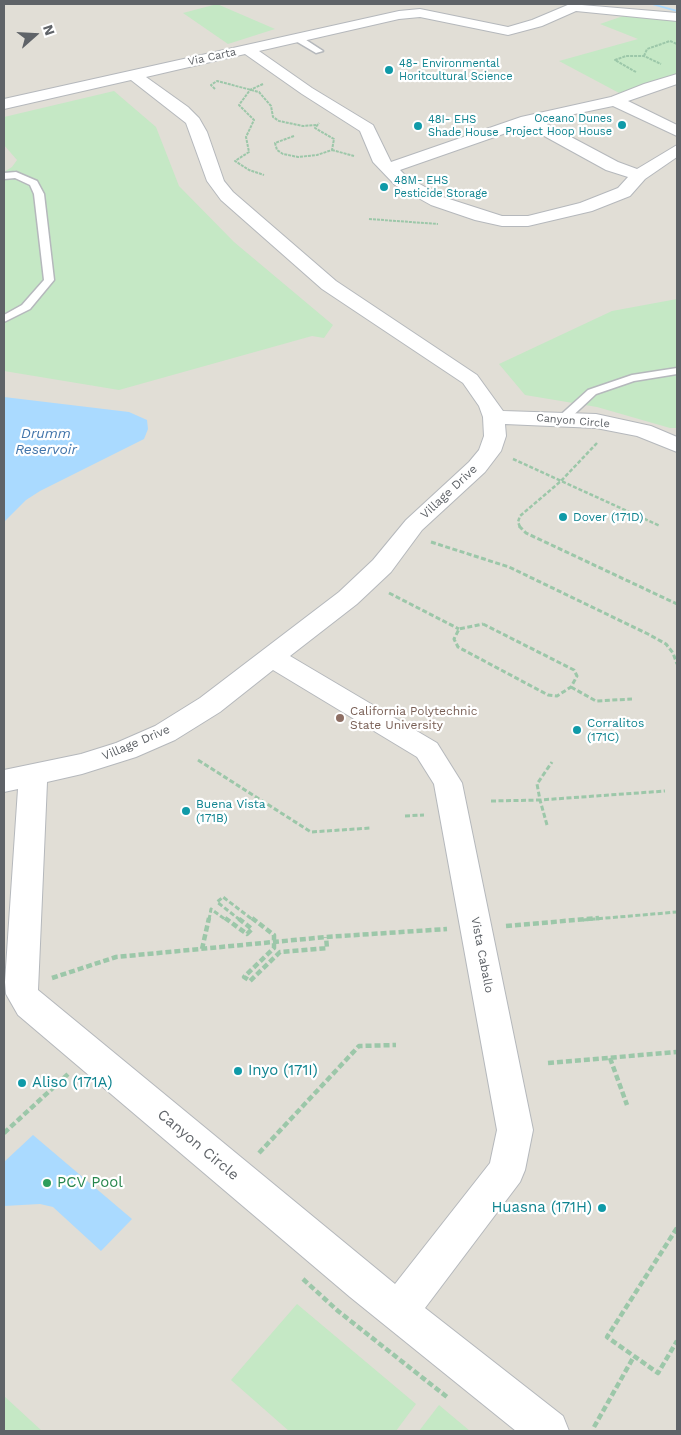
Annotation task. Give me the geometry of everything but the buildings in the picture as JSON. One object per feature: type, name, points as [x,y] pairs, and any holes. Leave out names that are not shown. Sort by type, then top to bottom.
[{"type":"street","name":"Via Carta","points":[[4,104],[399,15],[420,13],[508,31],[537,23],[574,7],[677,17]]},
{"type":"street","points":[[247,49],[306,91],[366,128],[381,162],[401,181],[437,201],[502,221],[528,221],[586,207],[624,192],[639,175],[677,150]]},
{"type":"street","name":"Village Drive","points":[[18,778],[82,764],[126,750],[165,732],[210,705],[348,598],[382,566],[414,525],[477,467],[490,451],[495,436],[494,417],[482,391],[470,379],[329,285],[283,247],[227,196],[211,171],[199,132],[193,121],[182,110],[133,74]]},
{"type":"street","points":[[387,169],[527,120],[614,101],[649,87],[677,79]]},
{"type":"street","points":[[614,101],[677,131]]},
{"type":"street","points":[[527,120],[612,166],[639,175]]},
{"type":"street","name":"Canyon Circle","points":[[494,417],[596,421],[643,431],[677,445]]},
{"type":"street","name":"Vista Caballo","points":[[271,657],[427,750],[448,783],[515,1130],[507,1170],[399,1310]]},
{"type":"street","name":"Canyon Circle","points":[[18,778],[22,994],[30,1005],[548,1431]]},
{"type":"lane","points":[[298,38],[319,51]]},
{"type":"lane","points":[[4,176],[16,176],[34,183],[38,194],[49,280],[40,293],[26,307],[4,319]]},
{"type":"lane","points":[[562,419],[592,392],[632,378],[677,371]]},
{"type":"path","points":[[644,56],[647,49],[670,41],[677,44]]},
{"type":"path","points":[[639,73],[614,60],[626,56],[644,56],[661,64]]},
{"type":"path","points":[[215,89],[211,85],[217,81],[264,96],[271,106],[273,117],[279,121],[302,126],[335,121],[366,128]]},
{"type":"path","points":[[264,175],[249,170],[235,161],[249,152],[246,137],[254,120],[239,105],[250,90],[268,83]]},
{"type":"path","points":[[294,136],[275,143],[277,150],[283,154],[298,157],[317,155],[332,150],[334,139],[314,128],[316,124]]},
{"type":"path","points":[[601,439],[562,481],[520,516],[518,522],[520,528],[526,533],[677,604]]},
{"type":"path","points":[[513,459],[660,526]]},
{"type":"path","points":[[430,542],[509,567],[648,634],[666,644],[673,653],[677,664]]},
{"type":"path","points":[[389,593],[459,629]]},
{"type":"path","points":[[470,624],[483,624],[574,670],[577,676],[571,687],[557,696],[548,695],[458,647],[454,639],[459,629],[470,624]]},
{"type":"path","points":[[571,687],[596,701],[632,699]]},
{"type":"path","points":[[198,760],[311,832],[371,828]]},
{"type":"path","points":[[546,825],[537,784],[552,762]]},
{"type":"path","points":[[492,801],[540,800],[665,791]]},
{"type":"path","points":[[405,816],[424,815]]},
{"type":"path","points":[[202,949],[211,909],[247,934],[252,929],[218,902],[223,897],[274,935],[274,948],[244,977],[250,981],[280,952],[327,948],[326,937]]},
{"type":"path","points":[[501,926],[677,912]]},
{"type":"path","points":[[46,980],[116,958],[326,937],[452,929]]},
{"type":"path","points":[[255,1157],[358,1046],[396,1045]]},
{"type":"path","points":[[548,1063],[677,1052]]},
{"type":"path","points":[[610,1058],[627,1105]]},
{"type":"path","points":[[4,1133],[71,1071]]},
{"type":"path","points":[[677,1228],[607,1337],[633,1358],[658,1373],[677,1341]]},
{"type":"path","points":[[301,1278],[338,1311],[452,1401]]},
{"type":"path","points":[[594,1427],[633,1358]]},
{"type":"shaded area","name":"California Polytechnic State University","points":[[4,4],[677,4],[677,1431],[4,1431]]},
{"type":"green space","points":[[217,4],[275,29],[228,44],[183,13]]},
{"type":"green space","points":[[626,15],[677,20],[677,78],[621,94],[559,61],[638,39],[600,24]]},
{"type":"green space","points":[[114,91],[156,127],[179,186],[234,242],[333,325],[324,338],[312,336],[119,390],[4,371],[4,172],[12,167],[17,160],[4,145],[4,117]]},
{"type":"green space","points":[[677,299],[677,428],[670,428],[597,407],[525,395],[499,364],[612,311]]},
{"type":"green space","points":[[297,1304],[416,1404],[396,1431],[289,1431],[231,1380]]},
{"type":"green space","points":[[4,1396],[42,1431],[4,1431]]},
{"type":"green space","points":[[439,1405],[470,1431],[419,1431]]},
{"type":"water","name":"Drumm Reservoir","points":[[4,397],[129,412],[147,420],[148,429],[144,439],[40,491],[26,500],[4,522]]},
{"type":"water","name":"PCV Pool","points":[[33,1135],[132,1219],[101,1251],[53,1207],[40,1204],[4,1206],[4,1162]]},
{"type":"waterway","points":[[651,4],[677,11]]},
{"type":"place","name":"48- Environmental Horitcultural Science","points":[[389,70]]},
{"type":"place","name":"Oceano Dunes Project Hoop House","points":[[622,125]]},
{"type":"place","name":"48I- EHS Shade House","points":[[418,126]]},
{"type":"place","name":"48M- EHS Pesticide Storage","points":[[384,187]]},
{"type":"place","name":"Dover (171D)","points":[[563,517]]},
{"type":"place","name":"California Polytechnic State University","points":[[340,718]]},
{"type":"place","name":"Corralitos (171C)","points":[[577,730]]},
{"type":"place","name":"Buena Vista (171B)","points":[[186,811]]},
{"type":"place","name":"Inyo (171I)","points":[[238,1071]]},
{"type":"place","name":"Aliso (171A)","points":[[22,1083]]},
{"type":"place","name":"PCV Pool","points":[[47,1183]]},
{"type":"place","name":"Huasna (171H)","points":[[602,1208]]}]
